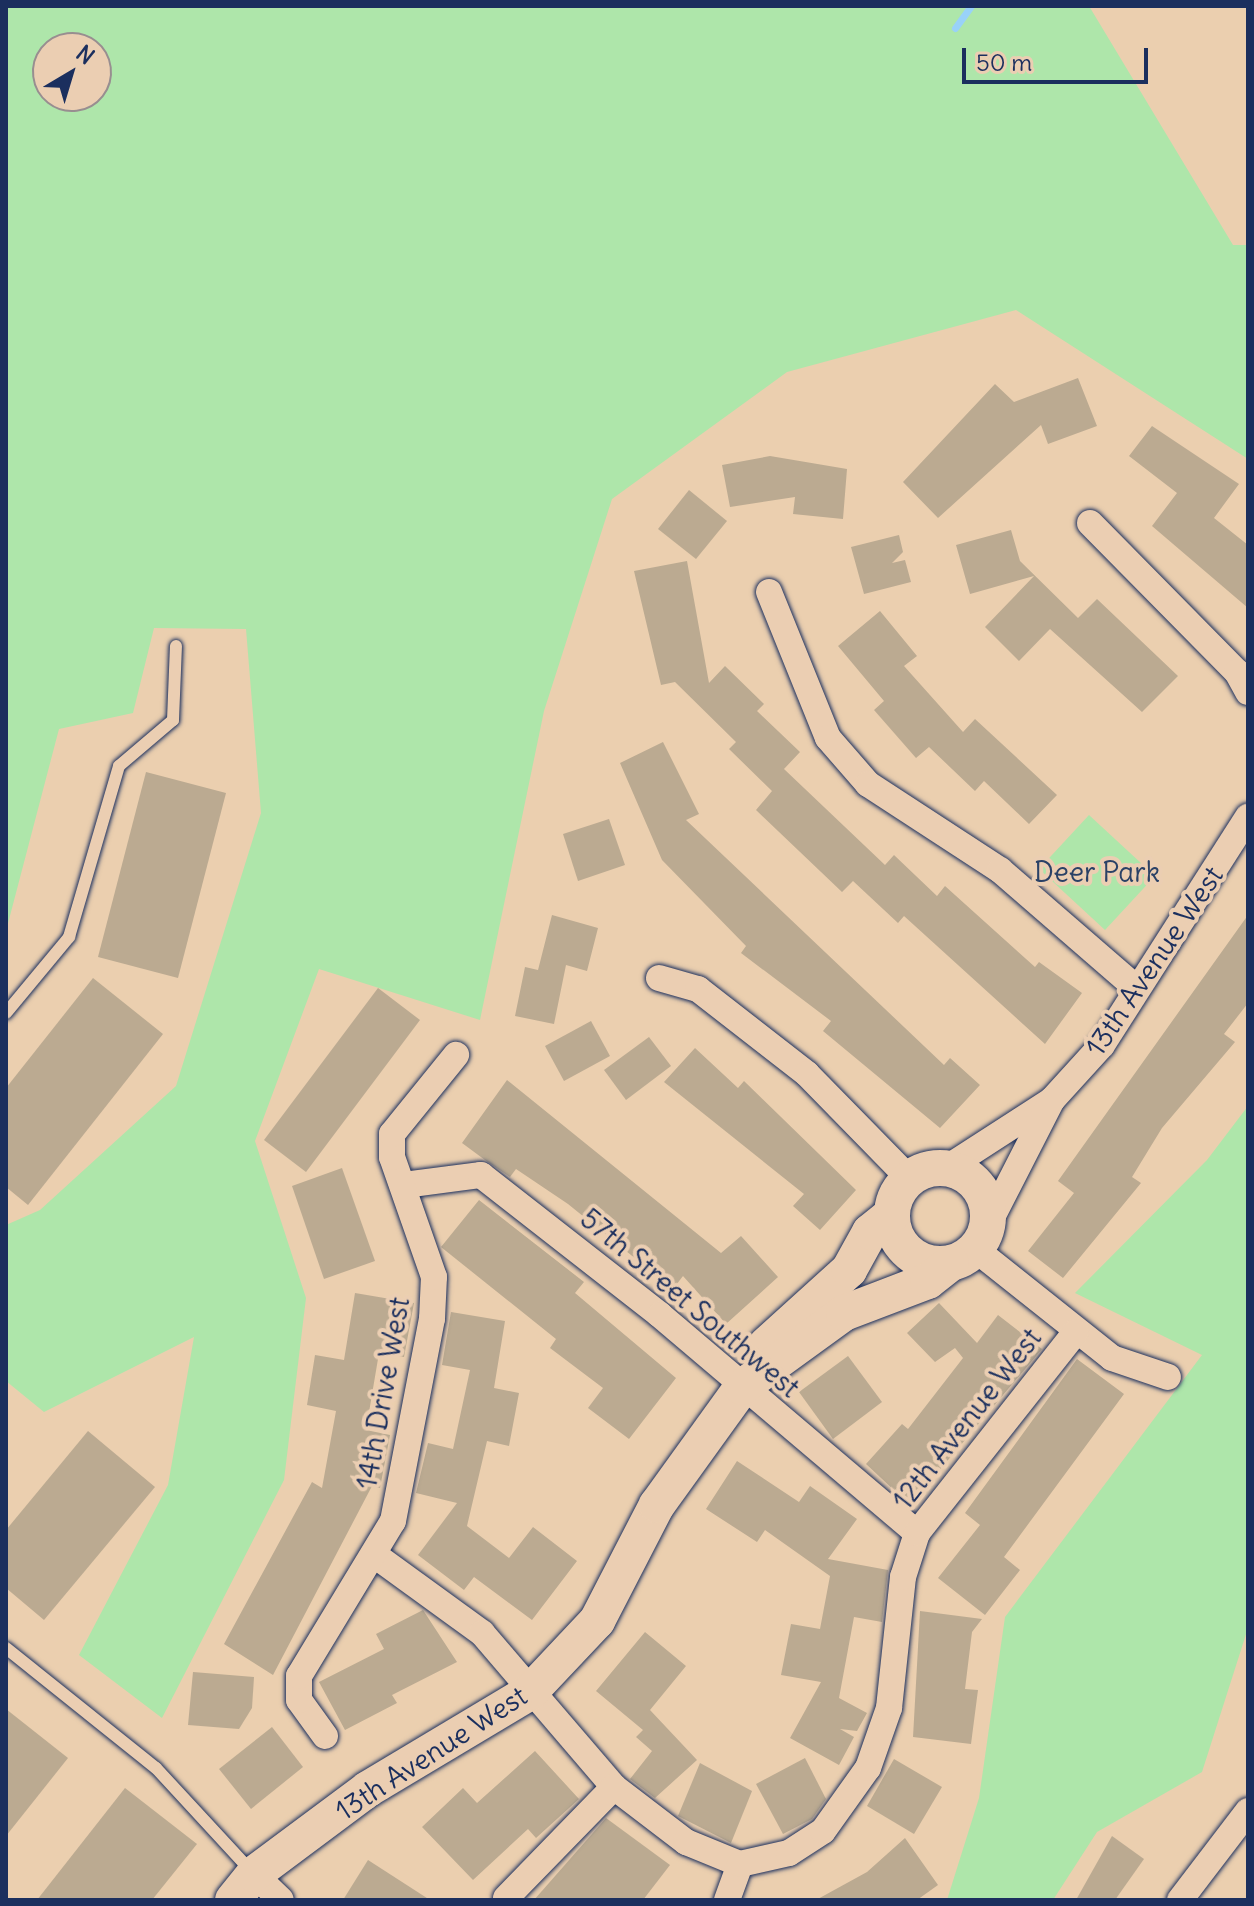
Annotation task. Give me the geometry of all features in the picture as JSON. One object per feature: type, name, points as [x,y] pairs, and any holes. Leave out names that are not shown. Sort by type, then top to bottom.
[{"type":"street","points":[[1090,523],[1248,692]]},
{"type":"street","points":[[769,592],[828,738],[868,784],[1000,870],[1136,988]]},
{"type":"street","name":"13th Avenue West","points":[[742,1387],[844,1313],[928,1281],[971,1246],[1052,1100],[1102,1045],[1248,817]]},
{"type":"street","points":[[659,978],[698,989],[807,1074],[909,1178]]},
{"type":"street","name":"14th Drive West","points":[[325,1736],[299,1700],[299,1676],[376,1556],[393,1521],[432,1319],[434,1277],[404,1185],[392,1134],[456,1055]]},
{"type":"street","name":"13th Avenue West","points":[[947,1168],[1052,1100]]},
{"type":"street","points":[[971,1246],[982,1192],[947,1168],[909,1178],[892,1214],[910,1254],[971,1246],[1112,1358],[1168,1377]]},
{"type":"street","name":"57th Street Southwest","points":[[404,1185],[481,1175],[917,1533]]},
{"type":"street","name":"13th Avenue West","points":[[243,1887],[368,1789],[530,1692],[597,1621],[657,1505],[742,1387],[758,1352],[849,1270],[870,1232],[892,1214]]},
{"type":"street","name":"12th Avenue West","points":[[740,1864],[789,1853],[823,1831],[868,1768],[889,1708],[903,1577],[917,1533],[1076,1332]]},
{"type":"street","points":[[376,1556],[482,1633],[614,1787],[686,1842],[740,1864],[727,1900]]},
{"type":"street","points":[[506,1898],[614,1787]]},
{"type":"street","points":[[1180,1900],[1248,1811]]},
{"type":"street","points":[[243,1887],[281,1900]]},
{"type":"lane","points":[[6,1013],[69,937],[119,766],[173,720],[176,646]]},
{"type":"lane","points":[[6,1648],[156,1768],[243,1887]]},
{"type":"green space","points":[[6,6],[1089,6],[1233,245],[1248,245],[1248,459],[1016,310],[787,372],[612,499],[544,711],[480,1020],[319,969],[255,1141],[306,1298],[284,1480],[162,1718],[79,1655],[168,1485],[194,1337],[44,1412],[6,1381],[6,1225],[40,1210],[176,1086],[261,813],[246,629],[154,628],[133,713],[59,729],[6,931]]},
{"type":"green space","name":"Deer Park","points":[[1089,815],[1155,876],[1105,930],[1039,869]]},
{"type":"green space","points":[[1248,1106],[1248,1628],[1202,1772],[1097,1832],[1053,1900],[947,1900],[979,1798],[1005,1617],[1202,1355],[1075,1293],[1207,1160]]},
{"type":"building","points":[[1078,378],[1097,426],[1048,444],[1041,425],[938,518],[903,482],[995,384],[1014,402]]},
{"type":"building","points":[[1152,426],[1239,484],[1214,518],[1248,545],[1248,608],[1152,526],[1177,493],[1129,456]]},
{"type":"building","points":[[770,456],[847,469],[843,519],[793,514],[795,497],[730,507],[722,465]]},
{"type":"building","points":[[689,490],[727,521],[696,559],[658,529]]},
{"type":"building","points":[[1011,530],[1020,561],[1078,618],[1097,599],[1178,676],[1142,712],[1050,629],[1019,661],[985,627],[1034,576],[970,594],[956,545]]},
{"type":"building","points":[[899,535],[903,552],[892,563],[905,560],[911,582],[864,594],[851,547]]},
{"type":"building","points":[[687,561],[709,683],[725,666],[764,704],[757,711],[800,752],[784,769],[885,865],[894,855],[937,896],[945,886],[1035,967],[1039,962],[1082,993],[1045,1044],[904,916],[898,923],[853,881],[842,892],[756,810],[772,791],[729,749],[736,742],[675,682],[661,685],[634,571]]},
{"type":"building","points":[[880,611],[917,656],[904,666],[963,732],[975,719],[1057,795],[1029,824],[984,781],[975,791],[929,747],[916,758],[874,710],[884,701],[838,646]]},
{"type":"building","points":[[663,742],[699,814],[686,820],[944,1065],[950,1058],[980,1085],[940,1128],[823,1031],[831,1021],[741,953],[746,946],[662,860],[620,763]]},
{"type":"building","points":[[146,772],[226,793],[178,978],[98,957]]},
{"type":"building","points":[[609,819],[625,865],[578,881],[563,834]]},
{"type":"building","points":[[552,915],[598,928],[587,971],[566,965],[554,1024],[515,1016],[525,967],[538,970]]},
{"type":"building","points":[[1248,915],[1248,1003],[1224,1034],[1235,1042],[1162,1128],[1132,1177],[1141,1183],[1063,1278],[1028,1251],[1074,1193],[1058,1181]]},
{"type":"building","points":[[93,978],[163,1034],[28,1205],[6,1187],[6,1088]]},
{"type":"building","points":[[378,988],[420,1020],[306,1172],[264,1140]]},
{"type":"building","points":[[591,1021],[610,1056],[564,1081],[545,1046]]},
{"type":"building","points":[[649,1037],[671,1066],[626,1100],[604,1070]]},
{"type":"building","points":[[695,1048],[738,1088],[744,1081],[856,1190],[820,1230],[793,1206],[804,1194],[664,1082]]},
{"type":"building","points":[[507,1080],[721,1253],[741,1236],[778,1277],[726,1324],[683,1276],[673,1289],[568,1204],[516,1169],[510,1177],[485,1160],[462,1143]]},
{"type":"building","points":[[342,1168],[375,1261],[324,1279],[292,1186]]},
{"type":"building","points":[[479,1200],[584,1282],[575,1293],[676,1378],[629,1439],[588,1408],[603,1388],[550,1348],[556,1339],[441,1247]]},
{"type":"building","points":[[355,1293],[414,1303],[404,1357],[379,1353],[366,1430],[390,1435],[380,1488],[372,1486],[273,1675],[224,1644],[312,1482],[322,1488],[336,1411],[307,1405],[315,1355],[344,1360]]},
{"type":"building","points":[[939,1303],[977,1343],[998,1315],[1042,1349],[910,1505],[866,1464],[902,1424],[908,1429],[963,1358],[955,1348],[935,1362],[907,1333]]},
{"type":"building","points":[[451,1312],[505,1321],[494,1388],[519,1393],[509,1446],[487,1441],[467,1526],[509,1558],[533,1527],[577,1561],[532,1620],[474,1577],[464,1590],[418,1555],[457,1503],[416,1493],[428,1443],[453,1449],[470,1370],[442,1365]]},
{"type":"building","points":[[848,1356],[882,1402],[833,1439],[799,1392]]},
{"type":"building","points":[[1077,1359],[1124,1394],[1004,1557],[1020,1570],[985,1615],[938,1578],[980,1525],[965,1513]]},
{"type":"building","points":[[88,1431],[155,1487],[44,1620],[6,1588],[6,1530]]},
{"type":"building","points":[[737,1461],[799,1502],[810,1486],[857,1519],[828,1559],[888,1570],[882,1622],[854,1617],[839,1698],[867,1713],[857,1731],[840,1729],[854,1737],[839,1765],[790,1738],[821,1682],[781,1675],[791,1624],[820,1629],[830,1576],[765,1530],[757,1542],[706,1509]]},
{"type":"building","points":[[423,1610],[457,1662],[392,1695],[397,1703],[345,1730],[319,1682],[384,1649],[376,1634]]},
{"type":"building","points":[[920,1611],[982,1619],[972,1632],[965,1689],[978,1690],[971,1744],[913,1737]]},
{"type":"building","points":[[645,1632],[686,1666],[650,1710],[697,1760],[655,1798],[630,1779],[652,1751],[636,1737],[643,1730],[596,1691]]},
{"type":"building","points":[[193,1672],[254,1677],[252,1708],[239,1729],[188,1725]]},
{"type":"building","points":[[6,1709],[68,1758],[6,1836]]},
{"type":"building","points":[[272,1727],[303,1767],[251,1809],[219,1769]]},
{"type":"building","points":[[535,1751],[579,1799],[536,1838],[528,1829],[473,1880],[422,1827],[463,1788],[477,1803]]},
{"type":"building","points":[[805,1758],[826,1799],[812,1819],[783,1834],[756,1784]]},
{"type":"building","points":[[894,1759],[942,1787],[914,1834],[867,1806]]},
{"type":"building","points":[[700,1763],[752,1791],[731,1843],[678,1816]]},
{"type":"building","points":[[125,1788],[197,1844],[152,1900],[37,1900]]},
{"type":"building","points":[[606,1818],[670,1865],[643,1900],[534,1900]]},
{"type":"building","points":[[1112,1836],[1144,1859],[1115,1900],[1076,1900]]},
{"type":"building","points":[[905,1838],[938,1885],[917,1900],[816,1900],[867,1872]]},
{"type":"building","points":[[368,1860],[430,1900],[343,1900]]},
{"type":"waterway","points":[[955,28],[971,6]]}]
